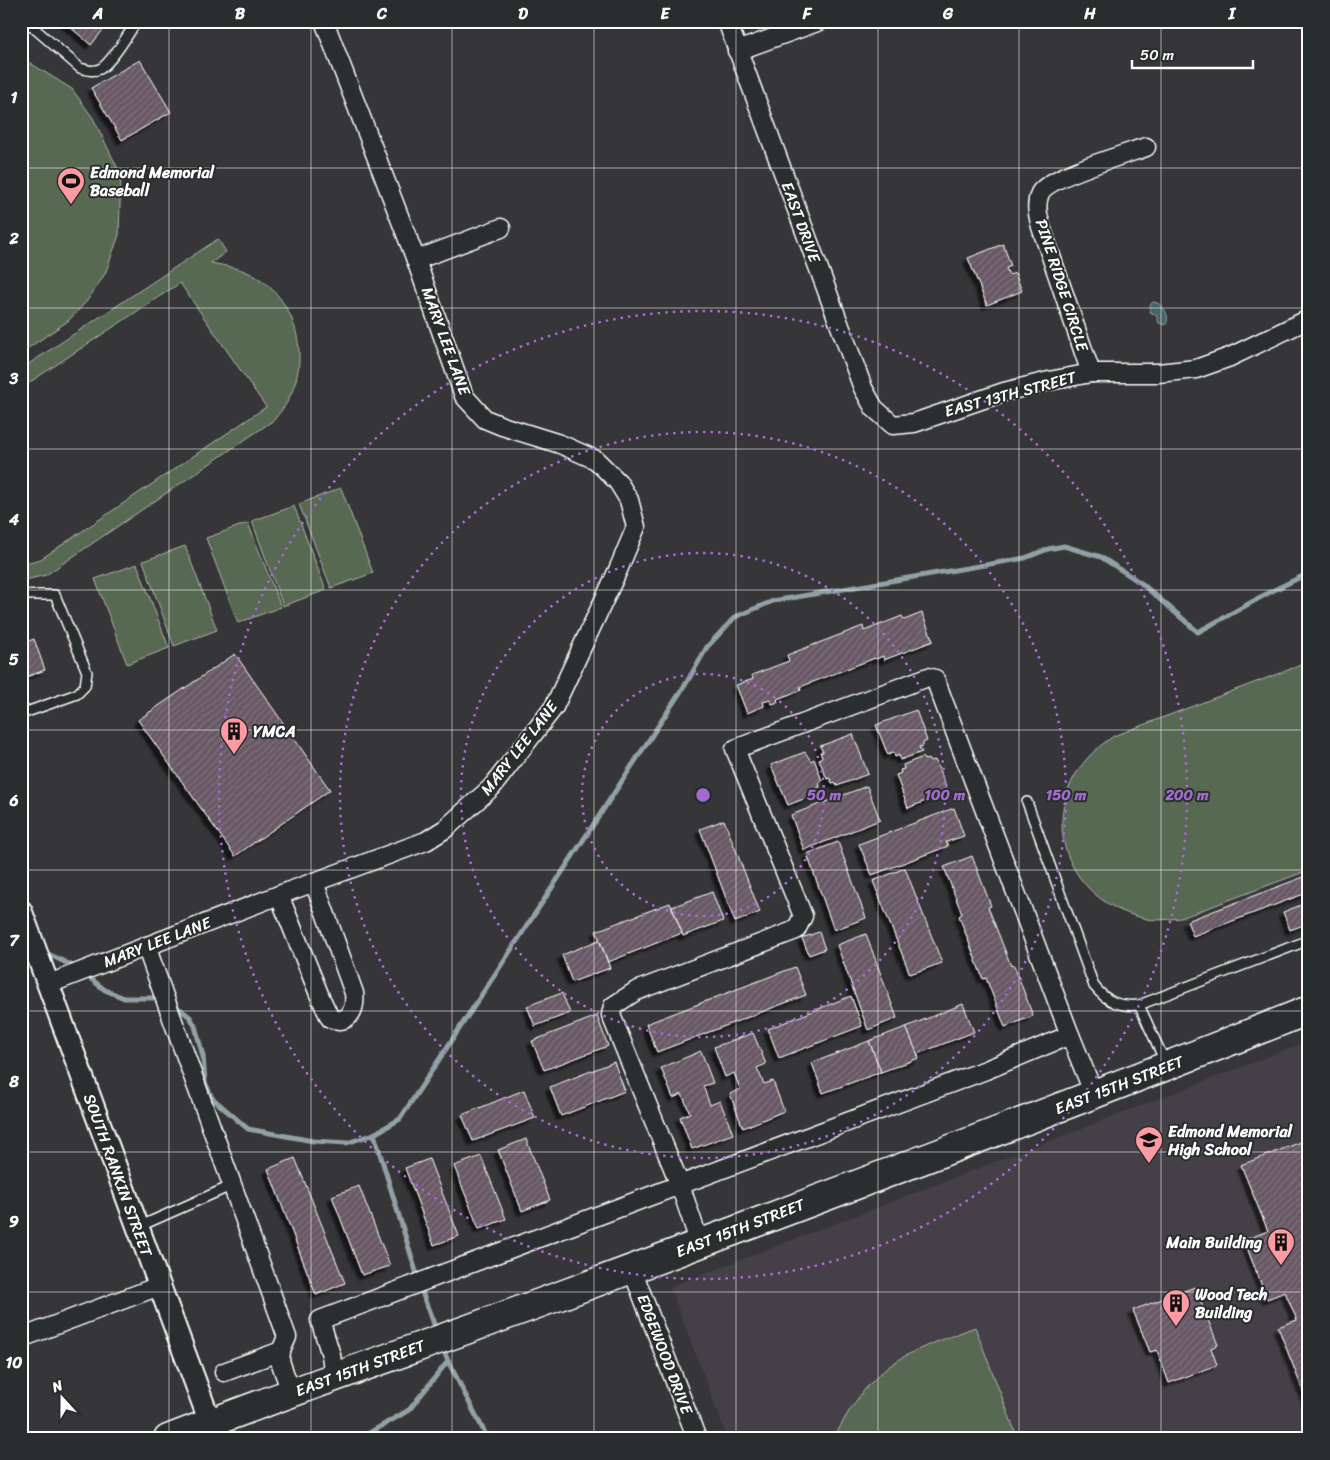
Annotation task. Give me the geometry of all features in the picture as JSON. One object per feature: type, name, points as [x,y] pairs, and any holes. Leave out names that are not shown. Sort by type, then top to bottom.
[{"type":"main road","name":"EAST 15TH STREET","points":[[168,1439],[213,1431],[291,1392],[700,1244],[1309,1010]]},
{"type":"street","name":"MARY LEE LANE","points":[[49,984],[279,895],[426,841],[445,829],[492,787],[554,707],[626,554],[636,527],[629,500],[618,482],[596,460],[560,444],[485,419],[464,396],[416,260],[324,21]]},
{"type":"street","name":"EAST DRIVE","points":[[727,21],[863,388],[874,408],[884,418]]},
{"type":"street","points":[[737,51],[820,21]]},
{"type":"street","name":"PINE RIDGE CIRCLE","points":[[1091,373],[1041,227],[1036,205],[1041,191],[1057,179],[1146,147]]},
{"type":"street","points":[[416,260],[501,228]]},
{"type":"street","name":"EAST 13TH STREET","points":[[884,418],[893,425],[914,422],[1004,392],[1091,373],[1158,373],[1196,368],[1230,358],[1309,319]]},
{"type":"street","points":[[700,1244],[680,1186],[611,1015],[614,1006],[636,991],[796,930],[803,916],[735,748],[928,677],[935,679],[1094,1094]]},
{"type":"street","points":[[279,895],[320,999],[330,1018],[335,1020],[346,1018],[352,1012],[356,1003],[354,993],[314,882]]},
{"type":"street","name":"SOUTH RANKIN STREET","points":[[21,911],[213,1431]]},
{"type":"street","points":[[146,946],[287,1337],[281,1351],[280,1361],[291,1392]]},
{"type":"street","points":[[334,1376],[331,1355],[320,1320],[986,1070],[1070,1035]]},
{"type":"street","name":"EDGEWOOD DRIVE","points":[[632,1269],[698,1439]]},
{"type":"street","points":[[21,1338],[159,1286]]},
{"type":"street","points":[[224,1372],[281,1351]]},
{"type":"lane","points":[[26,21],[80,68],[90,72],[100,69],[108,62],[137,21]]},
{"type":"lane","points":[[21,595],[55,595],[88,672],[84,686],[76,694],[21,714]]},
{"type":"lane","points":[[1027,802],[1094,986],[1110,1001],[1125,1006],[1139,1005],[1309,940]]},
{"type":"lane","points":[[1139,1005],[1167,1066]]},
{"type":"lane","points":[[138,1227],[233,1186]]},
{"type":"shaded area","name":"Edmond Memorial High School","points":[[1309,1041],[1309,1439],[728,1439],[670,1287]]},
{"type":"green space","name":"Edmond Memorial Baseball","points":[[22,58],[72,89],[93,118],[121,175],[119,235],[105,274],[87,301],[68,321],[21,353]]},
{"type":"green space","points":[[218,239],[226,252],[211,263],[239,269],[255,276],[269,286],[281,299],[290,314],[296,330],[299,347],[299,365],[296,382],[286,404],[274,420],[46,575],[21,581],[21,564],[41,559],[266,407],[180,283],[21,388],[21,369]]},
{"type":"green space","points":[[341,488],[373,573],[331,588],[299,504]]},
{"type":"green space","points":[[294,506],[326,590],[283,606],[252,521]]},
{"type":"green space","points":[[248,523],[281,607],[238,623],[206,538]]},
{"type":"green space","points":[[185,546],[217,630],[174,646],[143,561]]},
{"type":"green space","points":[[137,564],[169,648],[127,664],[95,579]]},
{"type":"green space","points":[[1309,662],[1309,870],[1181,918],[1147,919],[1115,908],[1090,889],[1072,866],[1063,840],[1063,811],[1071,784],[1088,758],[1114,736]]},
{"type":"green space","points":[[975,1327],[1018,1439],[834,1439],[855,1402],[873,1381],[895,1362],[915,1351]]},
{"type":"water","points":[[1153,302],[1163,307],[1167,315],[1165,325],[1159,323],[1156,315],[1150,312],[1150,305]]},
{"type":"building","points":[[63,21],[110,21],[91,45]]},
{"type":"building","points":[[140,60],[171,112],[122,140],[91,88]]},
{"type":"building","points":[[1003,244],[1011,266],[1006,268],[1009,275],[1015,273],[1022,291],[987,305],[968,258]]},
{"type":"building","points":[[922,613],[933,641],[884,660],[883,656],[875,658],[800,687],[801,690],[777,699],[778,702],[772,704],[770,700],[763,702],[764,706],[747,713],[736,685],[753,679],[752,675],[789,661],[787,655],[863,626],[864,631],[902,616],[904,620]]},
{"type":"building","points":[[34,639],[45,670],[21,679],[21,644]]},
{"type":"building","name":"YMCA","points":[[235,654],[330,790],[235,856],[138,720]]},
{"type":"building","points":[[916,710],[927,741],[923,743],[923,746],[919,747],[922,752],[900,760],[899,755],[895,757],[894,752],[888,755],[876,725]]},
{"type":"building","points":[[853,734],[868,774],[837,786],[835,782],[832,783],[830,778],[827,779],[819,759],[822,757],[820,752],[823,752],[820,746]]},
{"type":"building","points":[[805,752],[811,761],[814,759],[822,781],[819,782],[820,787],[817,788],[819,793],[788,805],[771,765]]},
{"type":"building","points":[[923,757],[924,760],[935,760],[948,792],[908,808],[896,775],[901,773],[900,770],[904,769],[903,765]]},
{"type":"building","points":[[867,786],[880,820],[804,850],[791,815]]},
{"type":"building","points":[[954,808],[964,836],[946,842],[948,846],[872,875],[859,844]]},
{"type":"building","points":[[724,820],[760,912],[735,922],[700,829]]},
{"type":"building","points":[[838,842],[866,918],[834,930],[807,854]]},
{"type":"building","points":[[972,856],[991,906],[988,907],[1011,966],[1014,965],[1033,1016],[1005,1027],[986,978],[983,979],[959,916],[962,914],[944,867]]},
{"type":"building","points":[[905,868],[942,963],[910,974],[873,881]]},
{"type":"building","points":[[1309,875],[1309,892],[1193,936],[1187,921]]},
{"type":"building","points":[[712,892],[723,921],[683,936],[672,907]]},
{"type":"building","points":[[1309,902],[1309,923],[1290,930],[1283,912]]},
{"type":"building","points":[[670,903],[682,933],[608,962],[596,931]]},
{"type":"building","points":[[819,932],[825,949],[809,955],[802,938]]},
{"type":"building","points":[[866,934],[897,1018],[868,1030],[837,945]]},
{"type":"building","points":[[599,940],[610,968],[572,982],[562,955]]},
{"type":"building","points":[[795,967],[806,995],[657,1052],[646,1024]]},
{"type":"building","points":[[562,993],[570,1013],[535,1026],[527,1006]]},
{"type":"building","points":[[851,996],[862,1026],[779,1058],[768,1029]]},
{"type":"building","points":[[963,1004],[974,1032],[917,1054],[906,1027]]},
{"type":"building","points":[[597,1016],[608,1046],[544,1070],[532,1041]]},
{"type":"building","points":[[906,1027],[919,1058],[881,1072],[869,1041]]},
{"type":"building","points":[[753,1033],[766,1064],[757,1068],[764,1084],[773,1081],[784,1111],[743,1128],[730,1094],[740,1089],[734,1073],[725,1077],[714,1047]]},
{"type":"building","points":[[869,1041],[881,1072],[823,1093],[812,1063]]},
{"type":"building","points":[[701,1051],[713,1083],[703,1086],[710,1105],[720,1101],[733,1134],[692,1149],[680,1117],[690,1113],[682,1094],[673,1098],[661,1068]]},
{"type":"building","points":[[614,1062],[625,1091],[561,1116],[550,1087]]},
{"type":"building","points":[[524,1090],[535,1118],[473,1141],[462,1115]]},
{"type":"building","points":[[526,1139],[550,1200],[522,1211],[498,1150]]},
{"type":"building","name":"Main Building","points":[[1309,1139],[1309,1406],[1278,1327],[1297,1320],[1285,1292],[1267,1299],[1244,1240],[1268,1231],[1241,1165]]},
{"type":"building","points":[[481,1156],[506,1219],[479,1229],[454,1166]]},
{"type":"building","points":[[295,1158],[345,1283],[316,1295],[268,1169]]},
{"type":"building","points":[[429,1159],[459,1236],[434,1245],[405,1168]]},
{"type":"building","points":[[359,1186],[390,1266],[362,1275],[332,1196]]},
{"type":"building","name":"Wood Tech Building","points":[[1195,1287],[1218,1345],[1211,1348],[1217,1365],[1169,1383],[1157,1350],[1150,1352],[1133,1310]]},
{"type":"waterway","points":[[173,1004],[190,1017],[195,1026],[203,1056],[205,1082],[212,1098],[248,1129],[313,1141],[347,1143],[374,1134],[400,1119],[687,682],[707,647],[735,617],[773,601],[1025,558],[1048,549],[1064,546],[1101,557],[1141,583],[1198,632],[1270,592],[1309,573]]},
{"type":"waterway","points":[[42,951],[77,968]]},
{"type":"waterway","points":[[86,975],[105,990],[124,998],[161,998]]},
{"type":"waterway","points":[[374,1134],[425,1301],[436,1329]]},
{"type":"waterway","points":[[443,1349],[488,1439]]},
{"type":"waterway","points":[[359,1439],[409,1410],[448,1361]]},
{"type":"place","name":"Edmond Memorial Baseball","points":[[71,205]]},
{"type":"place","name":"YMCA","points":[[234,755]]},
{"type":"place","name":"Edmond Memorial High School","points":[[1149,1164]]},
{"type":"place","name":"Main Building","points":[[1281,1266]]},
{"type":"place","name":"Wood Tech Building","points":[[1176,1327]]}]
